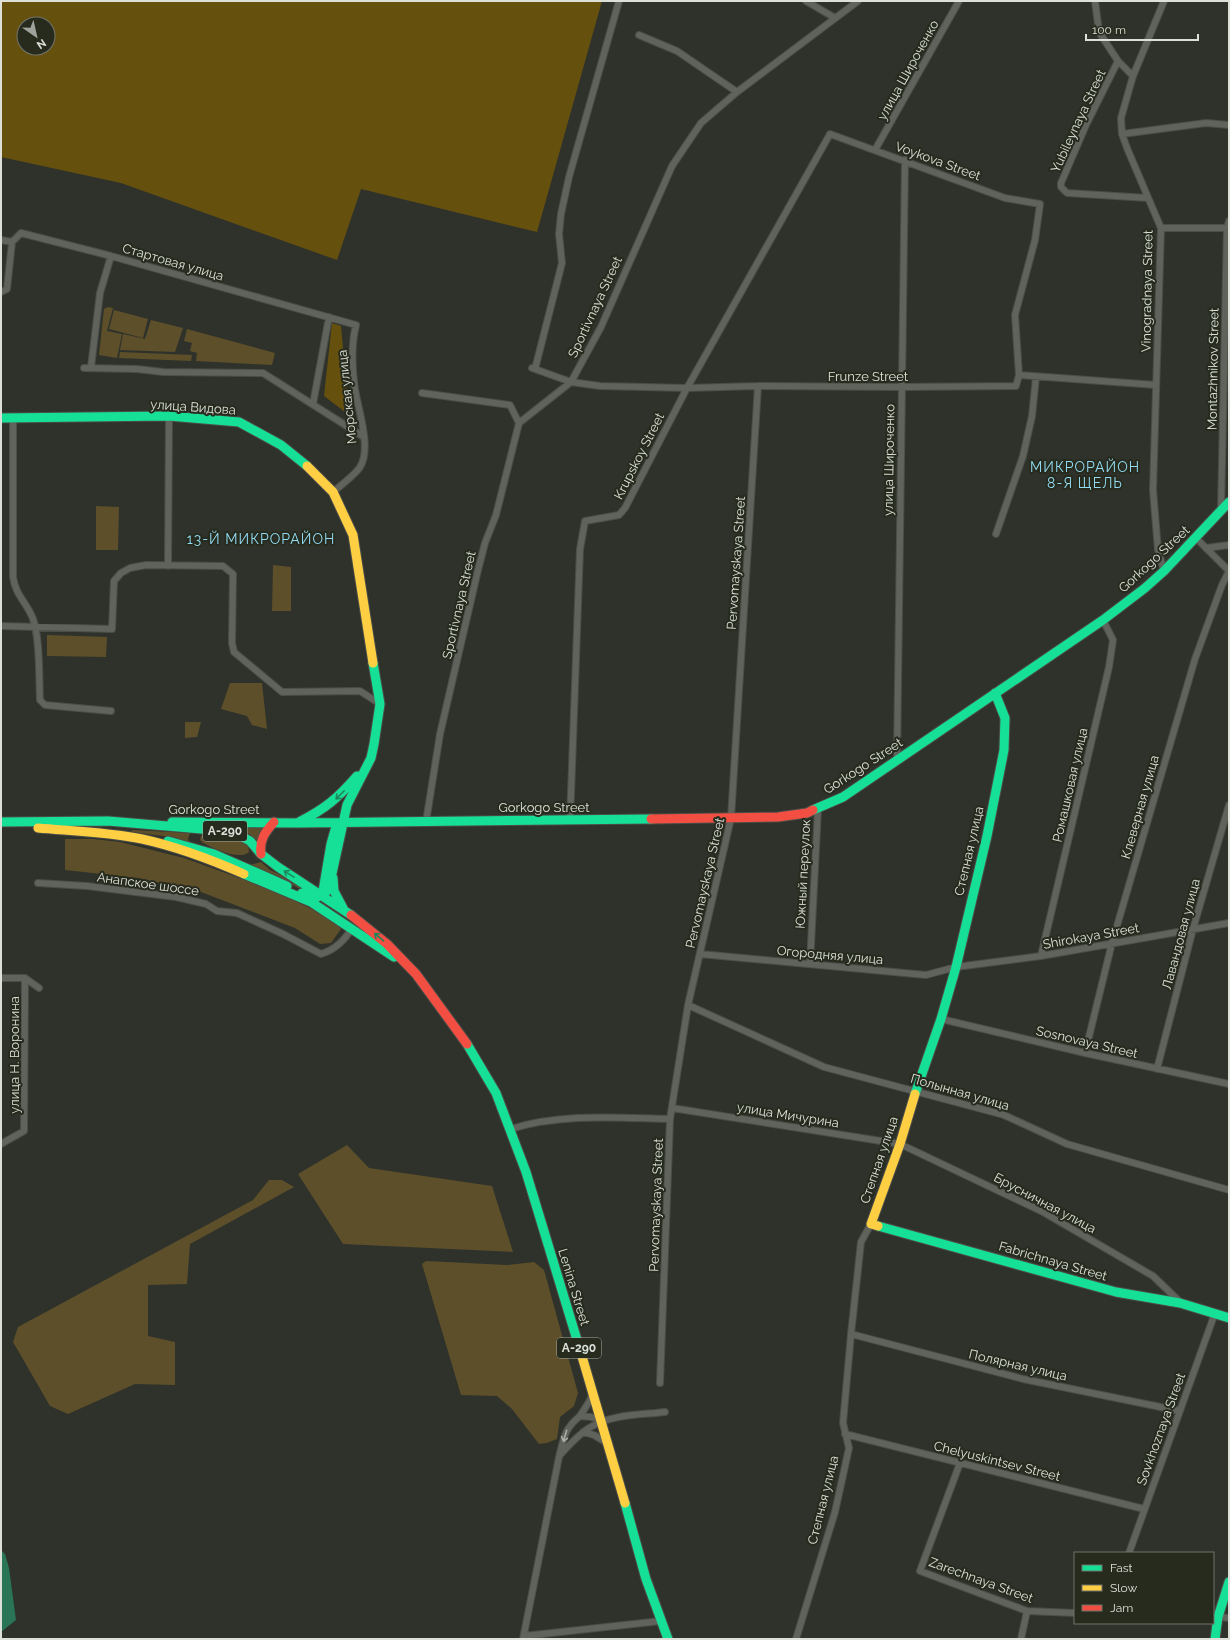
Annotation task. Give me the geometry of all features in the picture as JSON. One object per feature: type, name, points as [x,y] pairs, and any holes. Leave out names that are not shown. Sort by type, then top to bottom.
[{"type":"main road","name":"улица Видова","points":[[1,418],[169,416],[239,422],[281,445],[319,477],[333,492],[353,535],[380,704],[371,758],[340,822]]},
{"type":"main road","name":"Gorkogo Street","points":[[108,821],[298,823],[570,821],[778,817],[818,810],[843,797],[1103,620],[1145,588],[1164,571],[1229,502]]},
{"type":"main road","name":"Степная улица","points":[[871,1224],[900,1144],[916,1091],[941,1019],[956,967],[987,836],[1004,750],[1005,718],[995,693]]},
{"type":"main road","points":[[298,823],[315,814],[339,797],[366,766]]},
{"type":"main road","points":[[1,822],[108,821]]},
{"type":"main road","name":"А-290","points":[[108,821],[225,831],[237,834],[250,842],[261,854],[278,867],[343,908],[387,944],[406,965]]},
{"type":"main road","points":[[261,854],[259,842],[264,832],[274,822]]},
{"type":"main road","points":[[1,829],[22,829],[30,824],[97,828],[146,836],[195,847],[246,866],[307,896],[316,898],[322,895],[329,887],[340,822]]},
{"type":"main road","points":[[322,908],[320,904],[331,844],[340,822]]},
{"type":"main road","name":"А-290","points":[[22,829],[38,828],[112,834],[142,839],[201,855],[311,902],[406,965]]},
{"type":"main road","points":[[332,874],[334,891],[343,908]]},
{"type":"main road","name":"Lenina Street","points":[[406,965],[416,974],[474,1054],[496,1093],[510,1129],[528,1180],[602,1421],[646,1579],[668,1639]]},
{"type":"main road","name":"Fabrichnaya Street","points":[[871,1224],[1116,1292],[1180,1303],[1215,1313],[1228,1315]]},
{"type":"main road","points":[[1215,1639],[1216,1617],[1229,1582]]},
{"type":"street","name":"Frunze Street","points":[[619,1],[569,177],[561,214],[559,234],[562,263],[533,369],[571,382],[600,386],[686,388],[758,386],[1016,386],[1019,375]]},
{"type":"street","points":[[806,1],[835,18]]},
{"type":"street","name":"Sportivnaya Street","points":[[426,822],[440,734],[478,570],[485,544],[496,515],[519,423],[571,382],[601,327],[672,166],[701,123],[737,92],[858,1]]},
{"type":"street","name":"улица Широченко","points":[[875,150],[959,1]]},
{"type":"street","name":"Yubileynaya Street","points":[[1095,1],[1099,32],[1118,61],[1133,76]]},
{"type":"street","name":"Vinogradnaya Street","points":[[1164,1],[1133,76],[1121,118],[1122,134],[1126,148],[1160,228],[1152,490],[1158,550],[1164,571]]},
{"type":"street","points":[[639,35],[677,51],[737,92]]},
{"type":"street","name":"Yubileynaya Street","points":[[1118,61],[1086,125],[1061,183],[1063,190],[1067,193],[1148,198]]},
{"type":"street","points":[[1122,134],[1206,124],[1229,125]]},
{"type":"street","name":"Voykova Street","points":[[830,134],[1005,198],[1040,204],[1036,240],[1014,315],[1019,375]]},
{"type":"street","name":"Krupskoy Street","points":[[570,821],[580,549],[585,520],[619,515],[625,508],[686,388],[830,134]]},
{"type":"street","name":"улица Широченко","points":[[897,759],[904,160]]},
{"type":"street","name":"Montazhnikov Street","points":[[1221,511],[1229,221]]},
{"type":"street","points":[[1160,228],[1228,228]]},
{"type":"street","name":"Стартовая улица","points":[[12,242],[21,233],[111,256],[356,325]]},
{"type":"street","points":[[1,240],[12,242],[7,289],[1,292]]},
{"type":"street","points":[[91,368],[100,293],[111,256]]},
{"type":"street","points":[[313,404],[329,317]]},
{"type":"street","name":"Морская улица","points":[[333,492],[360,468],[364,456],[364,437],[355,388],[352,339],[356,325]]},
{"type":"street","points":[[84,368],[137,369],[163,372],[263,373],[364,437]]},
{"type":"street","points":[[1019,375],[1156,385]]},
{"type":"street","points":[[996,534],[1023,456],[1032,416],[1036,377]]},
{"type":"street","name":"Pervomayskaya Street","points":[[660,1383],[670,1119],[688,1005],[731,818],[758,386]]},
{"type":"street","points":[[422,393],[510,405],[519,423]]},
{"type":"street","points":[[168,566],[169,416]]},
{"type":"street","points":[[14,418],[13,577],[16,592],[30,612],[36,627],[40,700],[45,705],[111,711]]},
{"type":"street","points":[[1196,538],[1229,571]]},
{"type":"street","points":[[1206,548],[1229,545]]},
{"type":"street","points":[[1,626],[112,629],[114,581],[121,573],[130,568],[146,565],[223,566],[233,574],[232,643],[234,652],[282,692],[360,691],[380,704]]},
{"type":"street","name":"Клеверная улица","points":[[1085,1053],[1112,943],[1195,659],[1222,585],[1229,571]]},
{"type":"street","name":"Ромашковая улица","points":[[1041,956],[1109,667],[1113,640],[1103,620]]},
{"type":"street","name":"Лавандовая улица","points":[[1157,1069],[1193,929],[1229,805]]},
{"type":"street","name":"Южный переулок","points":[[810,964],[818,810]]},
{"type":"street","name":"Анапское шоссе","points":[[38,883],[88,886],[176,897],[206,904],[217,911],[237,913],[283,934],[321,954],[335,948],[344,940],[352,928]]},
{"type":"street","name":"Shirokaya Street","points":[[956,967],[1041,956],[1229,923]]},
{"type":"street","name":"Огородняя улица","points":[[700,954],[926,975],[956,967]]},
{"type":"street","points":[[1,978],[25,978],[39,988]]},
{"type":"street","name":"улица Н. Воронина","points":[[1,1144],[24,1131],[25,978]]},
{"type":"street","name":"Полынная улица","points":[[688,1005],[824,1067],[1004,1114],[1067,1144],[1229,1190]]},
{"type":"street","name":"Sosnovaya Street","points":[[941,1019],[1085,1053],[1229,1084]]},
{"type":"street","name":"улица Мичурина","points":[[672,1108],[900,1144]]},
{"type":"street","points":[[510,1129],[529,1123],[562,1119],[670,1119]]},
{"type":"street","name":"Брусничная улица","points":[[900,1144],[1043,1212],[1153,1276],[1180,1303]]},
{"type":"street","name":"Степная улица","points":[[796,1639],[835,1512],[849,1448],[843,1423],[851,1334],[861,1242],[871,1224]]},
{"type":"street","name":"Sovkhoznaya Street","points":[[1129,1552],[1215,1313]]},
{"type":"street","name":"Полярная улица","points":[[851,1334],[1023,1379],[1180,1411]]},
{"type":"street","points":[[593,1393],[580,1416],[570,1423],[566,1430],[559,1457],[523,1638],[661,1621]]},
{"type":"street","points":[[559,1457],[583,1432],[602,1421],[622,1416],[665,1412]]},
{"type":"street","points":[[580,1416],[591,1417],[602,1421]]},
{"type":"street","points":[[583,1432],[594,1435],[608,1445]]},
{"type":"street","name":"Chelyuskintsev Street","points":[[845,1434],[1144,1509]]},
{"type":"street","name":"Zarechnaya Street","points":[[960,1463],[920,1571],[1027,1611],[1074,1613]]},
{"type":"street","points":[[1021,1639],[1027,1611]]},
{"type":"street","points":[[1216,1617],[1229,1618]]},
{"type":"shaded area","points":[[1,1],[602,1],[537,232],[361,189],[337,260],[121,183],[1,157]]},
{"type":"shaded area","points":[[108,307],[113,308],[107,331],[122,334],[117,358],[99,355],[104,309]]},
{"type":"shaded area","points":[[114,310],[148,319],[143,338],[109,329]]},
{"type":"shaded area","points":[[151,320],[183,328],[175,352],[120,350],[123,334],[145,339]]},
{"type":"shaded area","points":[[332,323],[341,326],[349,415],[324,396]]},
{"type":"shaded area","points":[[187,329],[275,353],[272,365],[196,361],[197,353],[190,351],[192,343],[184,341]]},
{"type":"shaded area","points":[[120,352],[192,355],[191,361],[119,358]]},
{"type":"shaded area","points":[[96,506],[119,507],[118,550],[96,550]]},
{"type":"shaded area","points":[[273,565],[291,567],[291,611],[272,611]]},
{"type":"shaded area","points":[[47,635],[107,637],[106,657],[47,656]]},
{"type":"shaded area","points":[[230,683],[262,683],[267,729],[252,725],[247,716],[221,709]]},
{"type":"shaded area","points":[[185,722],[201,722],[197,737],[185,738]]},
{"type":"shaded area","points":[[240,828],[266,828],[257,840]]},
{"type":"shaded area","points":[[132,830],[190,833],[188,839],[190,843],[163,836],[132,832]]},
{"type":"shaded area","points":[[205,834],[229,836],[248,844],[249,852],[239,855],[226,853],[203,843],[200,840],[201,836]]},
{"type":"shaded area","points":[[65,839],[93,839],[120,842],[184,858],[270,889],[312,909],[338,925],[341,929],[331,943],[320,944],[295,928],[201,892],[138,878],[65,870]]},
{"type":"shaded area","points":[[261,862],[270,870],[322,895],[344,916],[289,883],[250,865]]},
{"type":"shaded area","points":[[347,1145],[369,1168],[492,1186],[513,1252],[343,1244],[298,1174]]},
{"type":"shaded area","points":[[269,1180],[282,1180],[294,1187],[190,1244],[187,1284],[148,1285],[148,1336],[175,1342],[175,1385],[135,1384],[68,1414],[50,1406],[13,1342],[18,1327],[253,1200]]},
{"type":"shaded area","points":[[426,1261],[507,1265],[534,1262],[544,1270],[578,1393],[574,1406],[560,1417],[557,1439],[539,1444],[512,1409],[497,1396],[461,1395],[422,1264]]},
{"type":"shaded area","points":[[1,1550],[5,1554],[9,1568],[16,1620],[1,1632]]},
{"type":"traffic: fast","points":[[1,418],[169,416],[239,422],[281,445],[307,466]]},
{"type":"traffic: fast","points":[[813,810],[843,797],[1103,620],[1145,588],[1164,571],[1229,502]]},
{"type":"traffic: fast","points":[[302,893],[316,898],[326,892],[329,887],[347,805],[371,758],[380,704],[373,663]]},
{"type":"traffic: fast","points":[[915,1094],[941,1019],[956,967],[987,836],[1004,750],[1005,718],[995,693]]},
{"type":"traffic: fast","points":[[299,822],[331,802],[344,791],[357,776]]},
{"type":"traffic: fast","points":[[172,822],[298,823],[651,819]]},
{"type":"traffic: fast","points":[[1,822],[108,821],[225,831],[237,834],[250,841],[261,854],[278,867],[351,915]]},
{"type":"traffic: fast","points":[[323,891],[331,844],[337,823]]},
{"type":"traffic: fast","points":[[168,841],[214,854],[287,886]]},
{"type":"traffic: fast","points":[[244,874],[311,902],[394,957]]},
{"type":"traffic: fast","points":[[333,878],[334,891],[343,908]]},
{"type":"traffic: fast","points":[[467,1044],[496,1093],[526,1172],[581,1353]]},
{"type":"traffic: fast","points":[[878,1226],[1116,1292],[1180,1303],[1229,1318]]},
{"type":"traffic: fast","points":[[625,1503],[646,1579],[668,1639]]},
{"type":"traffic: fast","points":[[1215,1639],[1218,1617],[1229,1582]]},
{"type":"traffic: slow","points":[[307,466],[333,492],[353,535],[373,663]]},
{"type":"traffic: slow","points":[[38,828],[103,833],[142,839],[194,854],[244,874]]},
{"type":"traffic: slow","points":[[878,1226],[871,1224],[900,1144],[915,1094]]},
{"type":"traffic: slow","points":[[581,1353],[625,1503]]},
{"type":"traffic: jam","points":[[651,819],[778,817],[807,813],[813,810]]},
{"type":"traffic: jam","points":[[261,854],[263,836],[274,822]]},
{"type":"traffic: jam","points":[[351,915],[387,944],[416,974],[467,1044]]},
{"type":"district","name":"МИКРОРАЙОН 8-Я ЩЕЛЬ","points":[[1085,476]]},
{"type":"district","name":"13-Й МИКРОРАЙОН","points":[[261,539]]}]
